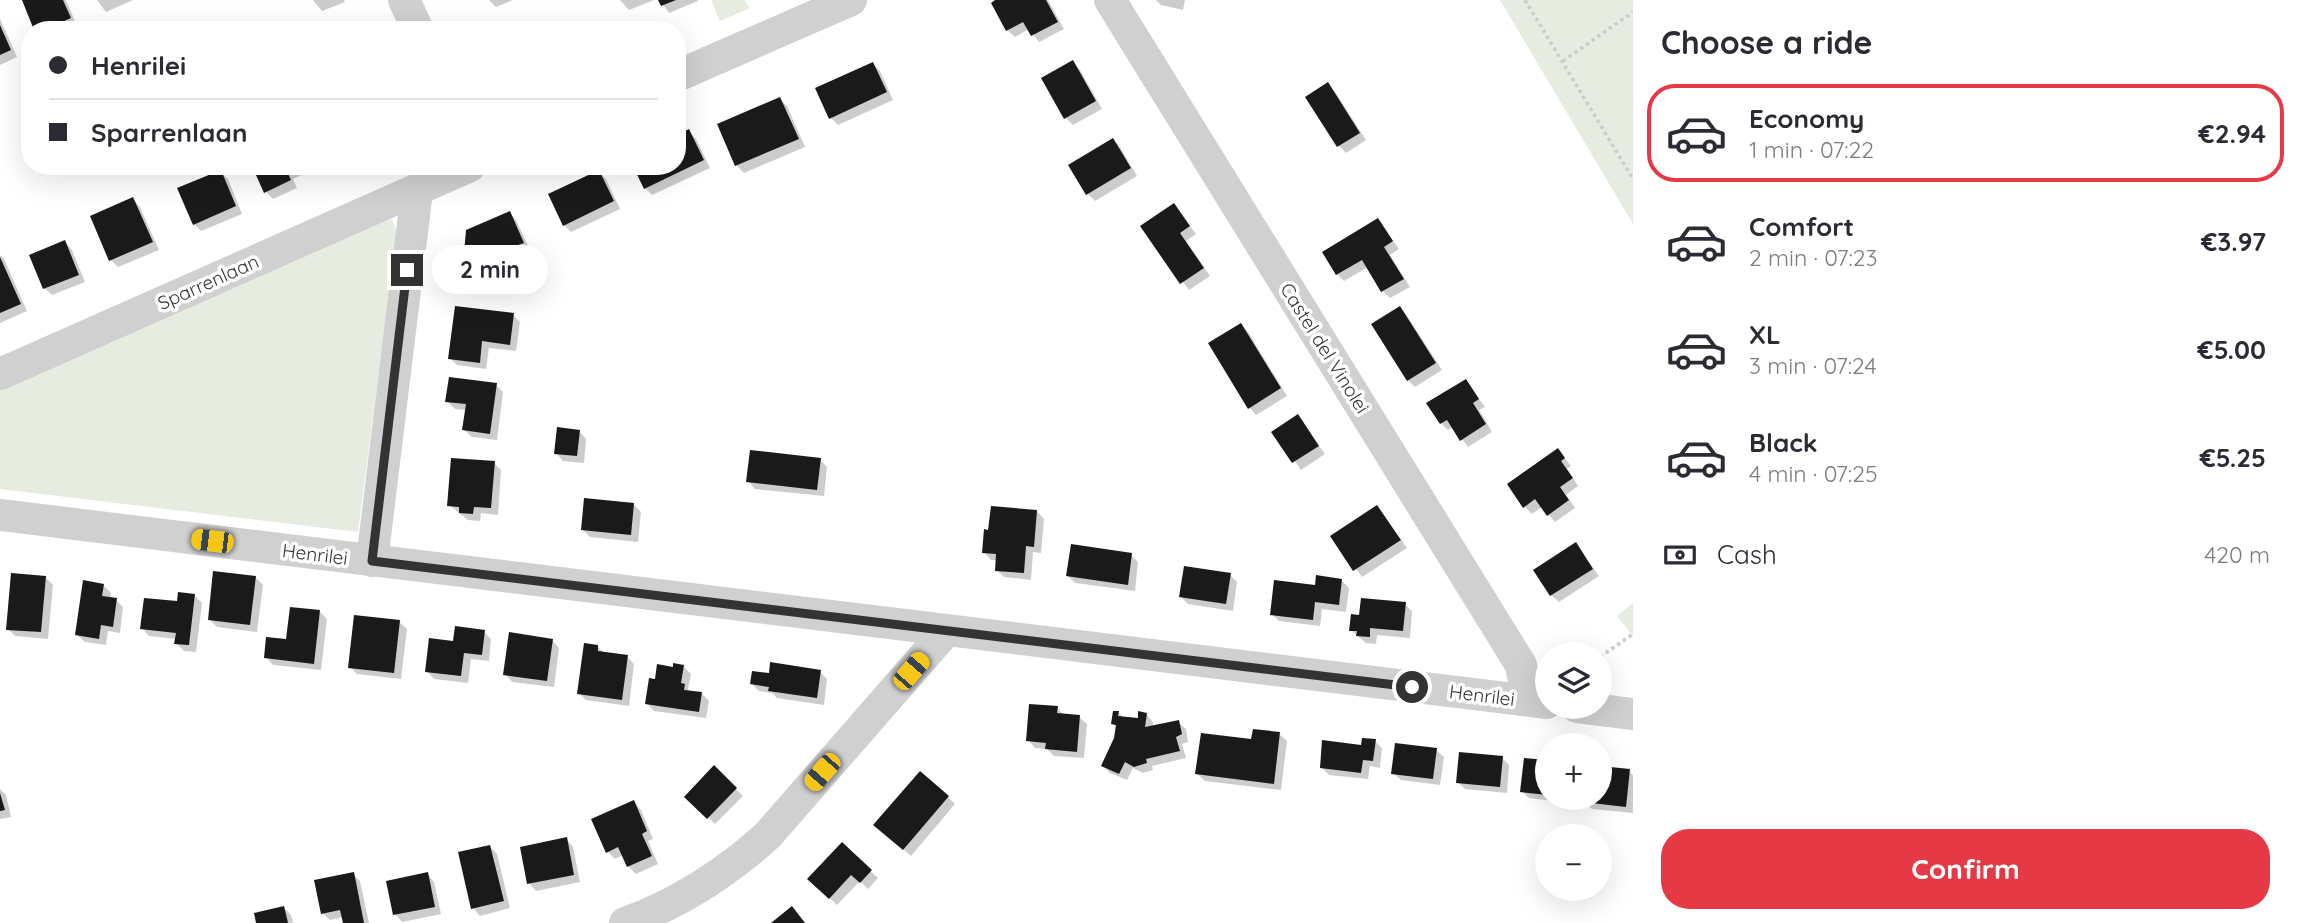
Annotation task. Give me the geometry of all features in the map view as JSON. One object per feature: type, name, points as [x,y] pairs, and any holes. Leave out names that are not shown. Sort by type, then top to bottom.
[{"type":"street","points":[[404,0],[414,21]]},
{"type":"street","points":[[686,72],[851,0]]},
{"type":"street","name":"Castel del Vinolei","points":[[1110,0],[1521,665],[1524,682],[1534,702]]},
{"type":"street","name":"Sparrenlaan","points":[[0,374],[451,175]]},
{"type":"street","points":[[372,561],[417,191]]},
{"type":"street","name":"Henrilei","points":[[0,515],[1534,702]]},
{"type":"street","points":[[625,923],[692,893],[747,854],[768,835],[946,631]]},
{"type":"street","points":[[1612,711],[1633,714]]},
{"type":"path","points":[[1525,0],[1633,179]]},
{"type":"path","points":[[1562,62],[1633,12]]},
{"type":"path","points":[[1612,649],[1633,634]]},
{"type":"shaded area","points":[[711,0],[744,0],[750,8],[720,21]]},
{"type":"shaded area","points":[[1500,0],[1633,0],[1633,224]]},
{"type":"shaded area","points":[[392,219],[397,233],[358,532],[0,489],[0,388],[378,221]]},
{"type":"shaded area","points":[[1633,603],[1633,636],[1617,616]]},
{"type":"building","points":[[22,0],[63,0],[71,18],[64,21],[30,21]]},
{"type":"building","points":[[658,0],[676,0],[661,6]]},
{"type":"building","points":[[995,0],[1046,0],[1058,22],[1031,36],[1023,22],[1006,31],[991,3]]},
{"type":"building","points":[[0,25],[11,50],[0,55]]},
{"type":"building","points":[[1073,60],[1096,101],[1064,119],[1041,78]]},
{"type":"building","points":[[873,62],[887,92],[829,119],[815,88]]},
{"type":"building","points":[[1328,82],[1360,133],[1337,147],[1305,97]]},
{"type":"building","points":[[780,97],[799,139],[735,166],[717,124]]},
{"type":"building","points":[[689,129],[704,160],[686,169],[686,130]]},
{"type":"building","points":[[1113,138],[1131,168],[1086,195],[1068,165]]},
{"type":"building","points":[[209,175],[223,175],[236,206],[193,225],[177,188]]},
{"type":"building","points":[[256,175],[289,175],[291,180],[264,193]]},
{"type":"building","points":[[588,175],[601,175],[614,201],[563,226],[548,194]]},
{"type":"building","points":[[637,175],[673,175],[644,189]]},
{"type":"building","points":[[133,197],[153,242],[109,261],[90,216]]},
{"type":"building","points":[[1174,203],[1190,226],[1180,233],[1204,268],[1180,284],[1140,226]]},
{"type":"building","points":[[510,211],[524,243],[497,252],[493,281],[462,277],[466,230]]},
{"type":"building","points":[[1378,218],[1393,241],[1384,247],[1404,279],[1381,292],[1362,260],[1336,275],[1322,252]]},
{"type":"building","points":[[65,240],[79,275],[43,289],[29,255]]},
{"type":"building","points":[[0,257],[21,304],[0,313]]},
{"type":"building","points":[[455,306],[514,313],[510,345],[482,341],[480,363],[448,359]]},
{"type":"building","points":[[1400,306],[1436,363],[1407,381],[1371,324]]},
{"type":"building","points":[[1241,323],[1281,388],[1248,409],[1208,343]]},
{"type":"building","points":[[449,377],[497,383],[490,434],[462,430],[466,404],[445,402]]},
{"type":"building","points":[[1466,379],[1479,399],[1473,403],[1486,424],[1460,441],[1447,420],[1440,424],[1426,403]]},
{"type":"building","points":[[1298,414],[1319,446],[1292,463],[1271,432]]},
{"type":"building","points":[[557,427],[580,430],[577,456],[554,454]]},
{"type":"building","points":[[1558,448],[1565,458],[1561,461],[1573,478],[1560,487],[1569,500],[1547,516],[1535,499],[1523,508],[1507,484]]},
{"type":"building","points":[[750,450],[821,458],[817,490],[746,482]]},
{"type":"building","points":[[451,458],[495,461],[491,508],[474,507],[473,514],[459,513],[459,507],[447,506]]},
{"type":"building","points":[[584,498],[634,503],[631,535],[581,530]]},
{"type":"building","points":[[1377,505],[1401,540],[1353,571],[1330,536]]},
{"type":"building","points":[[991,506],[1037,510],[1034,547],[1026,546],[1024,573],[995,571],[996,554],[982,553],[984,529],[988,530]]},
{"type":"building","points":[[1576,542],[1593,569],[1550,596],[1533,570]]},
{"type":"building","points":[[1071,544],[1132,553],[1128,585],[1066,576]]},
{"type":"building","points":[[1184,566],[1231,573],[1226,604],[1179,597]]},
{"type":"building","points":[[213,571],[256,576],[250,625],[208,620]]},
{"type":"building","points":[[11,573],[46,576],[41,632],[6,630]]},
{"type":"building","points":[[1316,575],[1342,579],[1339,605],[1315,602],[1313,620],[1270,615],[1274,580],[1315,585]]},
{"type":"building","points":[[83,580],[104,584],[102,596],[117,598],[113,627],[101,625],[99,639],[75,635]]},
{"type":"building","points":[[178,592],[195,594],[189,645],[174,644],[176,633],[140,629],[144,598],[177,601]]},
{"type":"building","points":[[1361,598],[1406,602],[1403,631],[1370,628],[1370,637],[1356,636],[1357,631],[1349,631],[1351,614],[1359,615]]},
{"type":"building","points":[[290,607],[320,610],[314,664],[264,658],[266,637],[286,639]]},
{"type":"building","points":[[354,615],[400,620],[394,673],[348,668]]},
{"type":"building","points":[[455,626],[485,630],[482,655],[464,653],[461,676],[425,672],[429,638],[453,641]]},
{"type":"building","points":[[509,632],[553,639],[547,681],[503,675]]},
{"type":"building","points":[[584,643],[598,645],[598,651],[628,655],[622,700],[577,694]]},
{"type":"building","points":[[770,662],[821,670],[817,698],[768,691],[769,687],[750,684],[752,671],[769,673]]},
{"type":"building","points":[[673,663],[684,665],[681,683],[685,684],[684,690],[702,692],[699,712],[645,704],[649,678],[655,679],[657,664],[673,667]]},
{"type":"building","points":[[1029,704],[1058,706],[1057,713],[1080,715],[1077,752],[1045,749],[1046,743],[1026,741]]},
{"type":"building","points":[[1113,711],[1119,711],[1118,716],[1138,718],[1138,711],[1147,713],[1145,727],[1179,720],[1182,734],[1176,737],[1180,751],[1146,759],[1147,763],[1134,767],[1125,762],[1119,774],[1101,766],[1114,738],[1116,725],[1111,724]]},
{"type":"building","points":[[1253,729],[1280,732],[1274,784],[1195,774],[1201,733],[1251,739]]},
{"type":"building","points":[[1362,738],[1376,739],[1373,761],[1363,760],[1361,773],[1320,768],[1322,740],[1361,745]]},
{"type":"building","points":[[1395,743],[1437,748],[1433,779],[1391,774]]},
{"type":"building","points":[[1459,752],[1503,756],[1500,787],[1456,783]]},
{"type":"building","points":[[1524,758],[1535,759],[1535,794],[1520,792]]},
{"type":"building","points":[[714,765],[737,788],[707,819],[684,797]]},
{"type":"building","points":[[1612,767],[1630,769],[1626,807],[1612,805]]},
{"type":"building","points":[[920,771],[949,796],[903,850],[873,825]]},
{"type":"building","points":[[0,793],[5,810],[0,811]]},
{"type":"building","points":[[634,800],[647,831],[642,834],[652,856],[627,867],[618,847],[606,853],[591,819]]},
{"type":"building","points":[[567,837],[574,875],[527,884],[520,847]]},
{"type":"building","points":[[842,842],[872,870],[860,883],[851,875],[829,899],[807,879]]},
{"type":"building","points":[[490,845],[504,901],[471,909],[458,852]]},
{"type":"building","points":[[354,872],[364,923],[343,923],[340,910],[321,914],[314,880]]},
{"type":"building","points":[[428,872],[435,907],[393,915],[386,881]]},
{"type":"building","points":[[284,906],[288,923],[256,923],[254,913]]},
{"type":"building","points":[[792,906],[805,923],[771,923]]},
{"type":"route","points":[[407,270],[372,561],[1412,687]]}]
